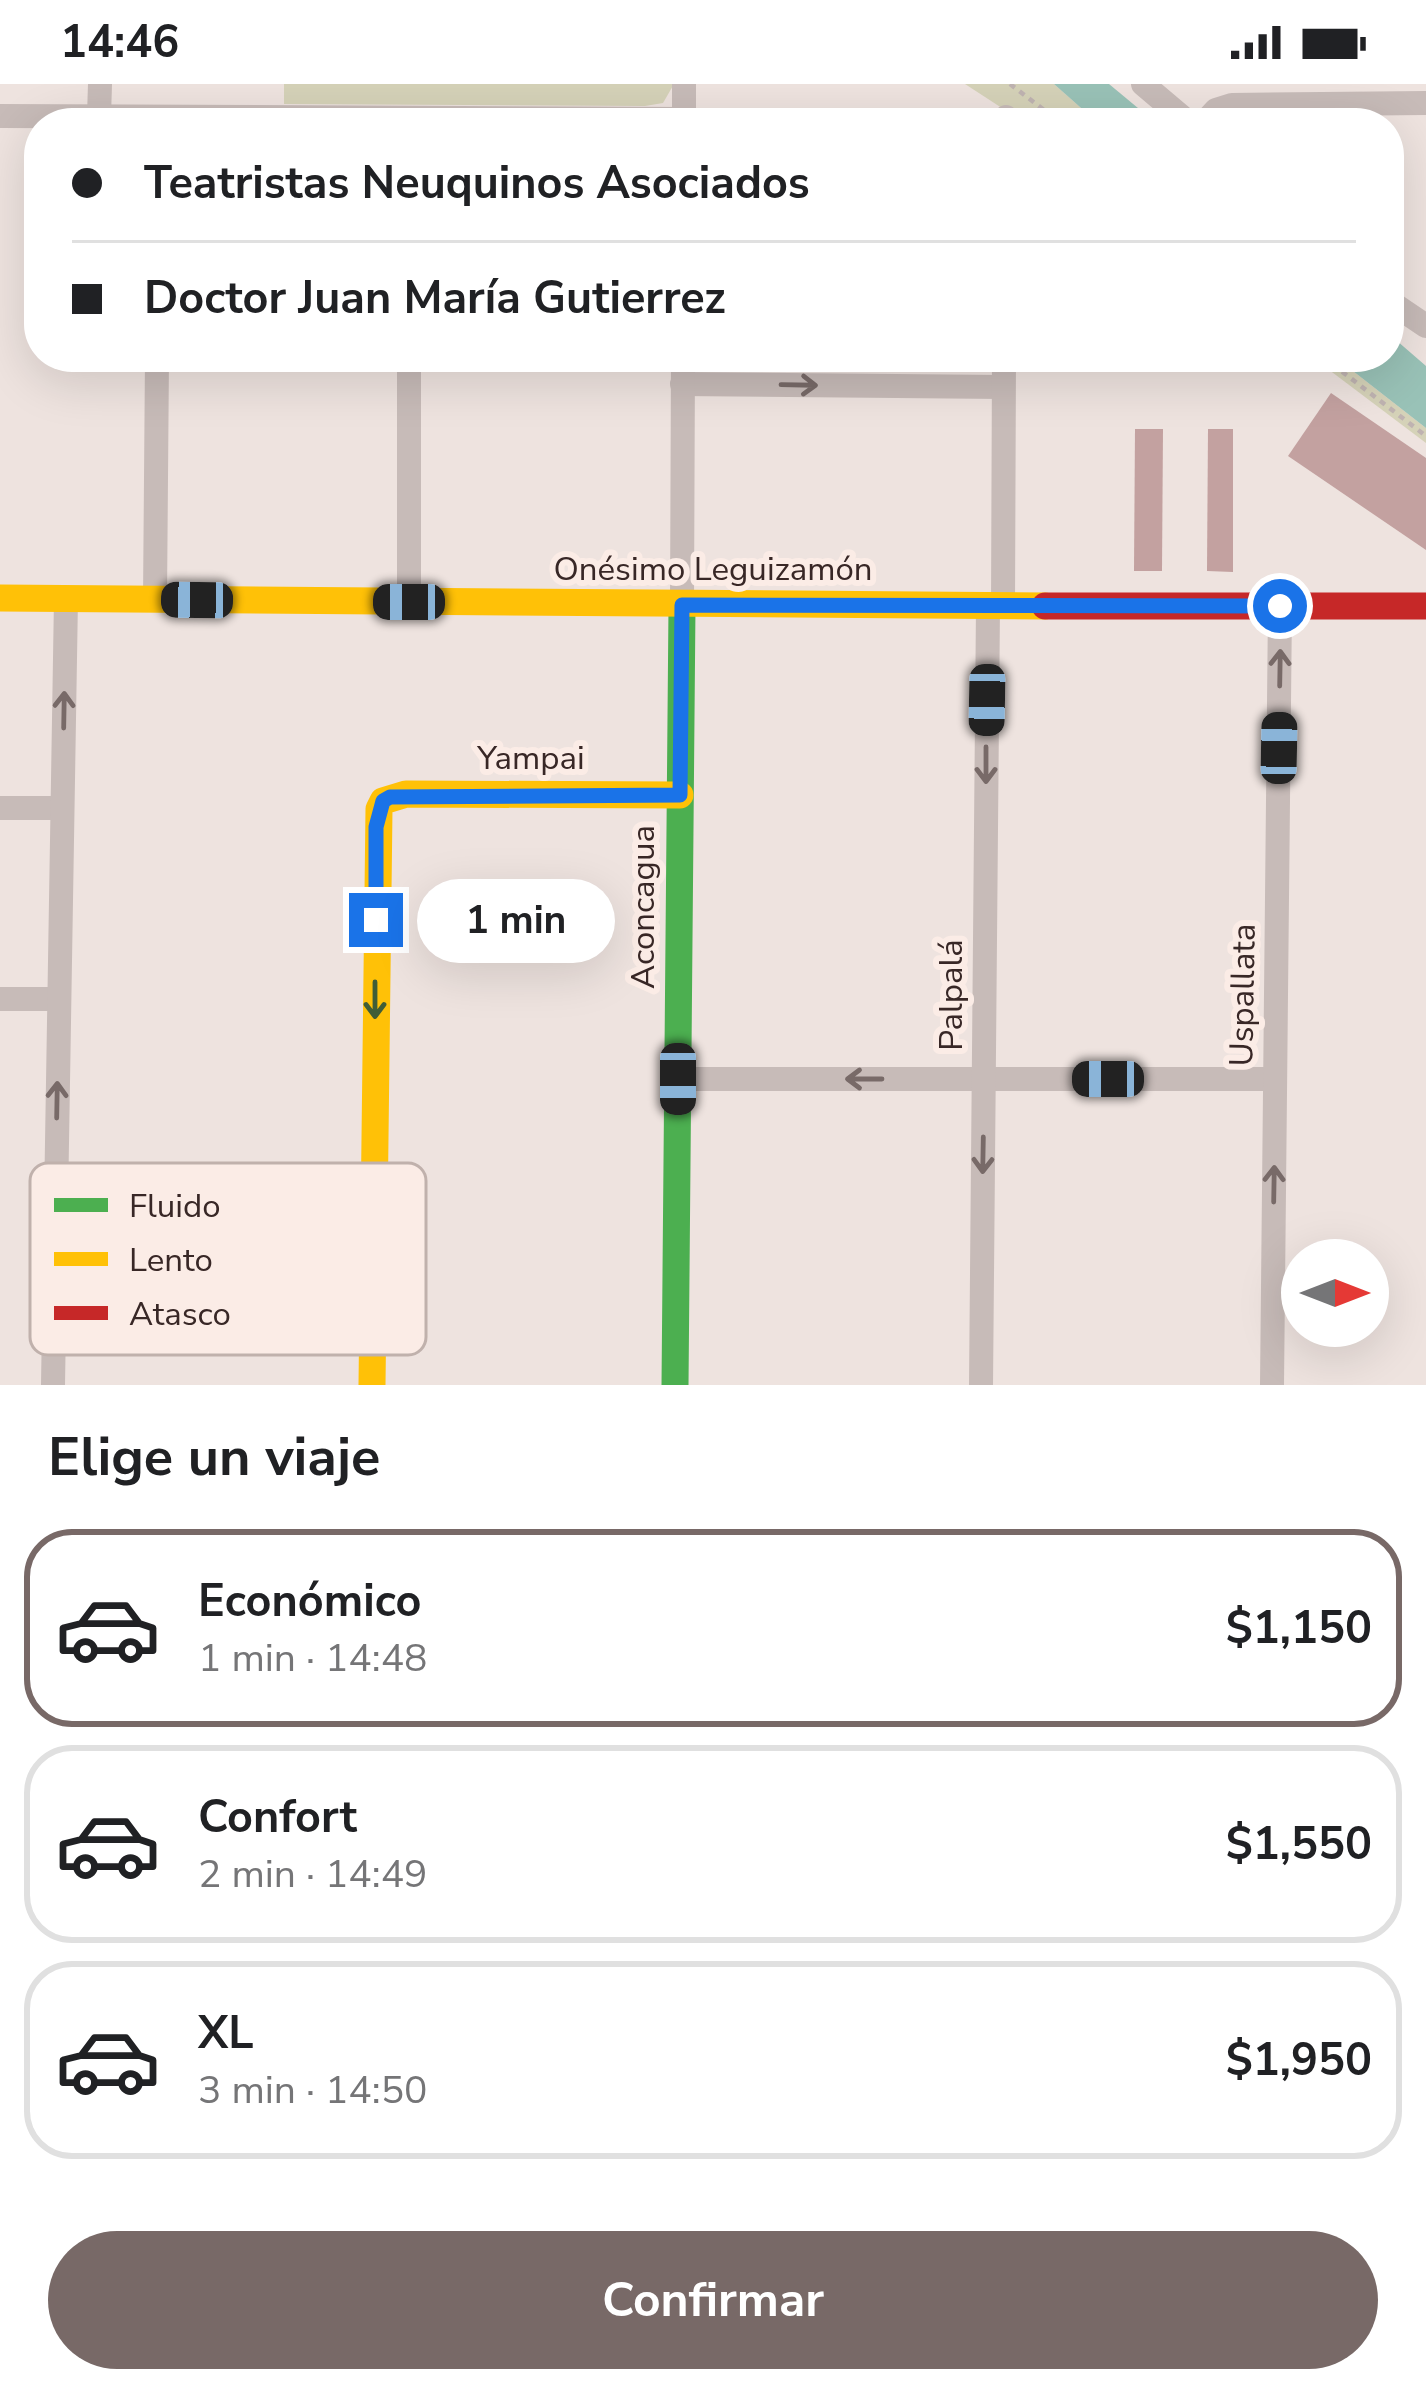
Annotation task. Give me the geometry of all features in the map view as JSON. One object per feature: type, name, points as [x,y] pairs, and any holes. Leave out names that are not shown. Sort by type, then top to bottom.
[{"type":"street","points":[[1143,84],[1171,108]]},
{"type":"street","points":[[1222,108],[1426,103]]},
{"type":"street","points":[[154,599],[157,372]]},
{"type":"street","points":[[409,372],[409,602]]},
{"type":"street","name":"Aconcagua","points":[[675,1385],[682,372]]},
{"type":"street","name":"Palpalá","points":[[981,1385],[984,1079],[1004,372]]},
{"type":"street","points":[[682,384],[1004,387]]},
{"type":"street","name":"Onésimo Leguizamón","points":[[0,598],[1426,606]]},
{"type":"street","points":[[56,1163],[66,598]]},
{"type":"street","name":"Uspallata","points":[[1272,1385],[1280,606]]},
{"type":"street","name":"Yampai","points":[[373,1163],[376,827],[383,801],[406,794],[680,795]]},
{"type":"street","points":[[0,808],[62,808]]},
{"type":"street","points":[[0,999],[59,999]]},
{"type":"street","points":[[678,1079],[1275,1079]]},
{"type":"street","points":[[53,1355],[53,1385]]},
{"type":"street","name":"Yampai","points":[[371,1355],[371,1385]]},
{"type":"path","points":[[1010,84],[1041,108]]},
{"type":"path","points":[[1343,372],[1426,436]]},
{"type":"shaded area","points":[[284,84],[674,84],[663,103],[645,106],[284,104]]},
{"type":"shaded area","points":[[965,84],[1054,84],[1081,108],[1002,108]]},
{"type":"shaded area","points":[[1332,372],[1354,372],[1426,428],[1426,443]]},
{"type":"water","points":[[1054,84],[1109,84],[1138,108],[1081,108]]},
{"type":"water","points":[[1404,347],[1426,366],[1426,428],[1354,372],[1404,372]]},
{"type":"building","points":[[1331,393],[1426,458],[1426,550],[1288,456]]},
{"type":"building","points":[[1135,429],[1163,429],[1162,571],[1134,571]]},
{"type":"building","points":[[1208,429],[1233,429],[1233,572],[1207,571]]},
{"type":"traffic: fast","points":[[675,1385],[682,606]]},
{"type":"traffic: slow","points":[[0,598],[1045,606]]},
{"type":"traffic: slow","points":[[375,1163],[379,809],[383,801],[406,794],[680,795]]},
{"type":"traffic: slow","points":[[372,1355],[372,1385]]},
{"type":"traffic: jam","points":[[1045,606],[1426,606]]},
{"type":"route","points":[[376,920],[377,818],[383,801],[390,797],[680,795],[682,605],[1280,606]]}]
